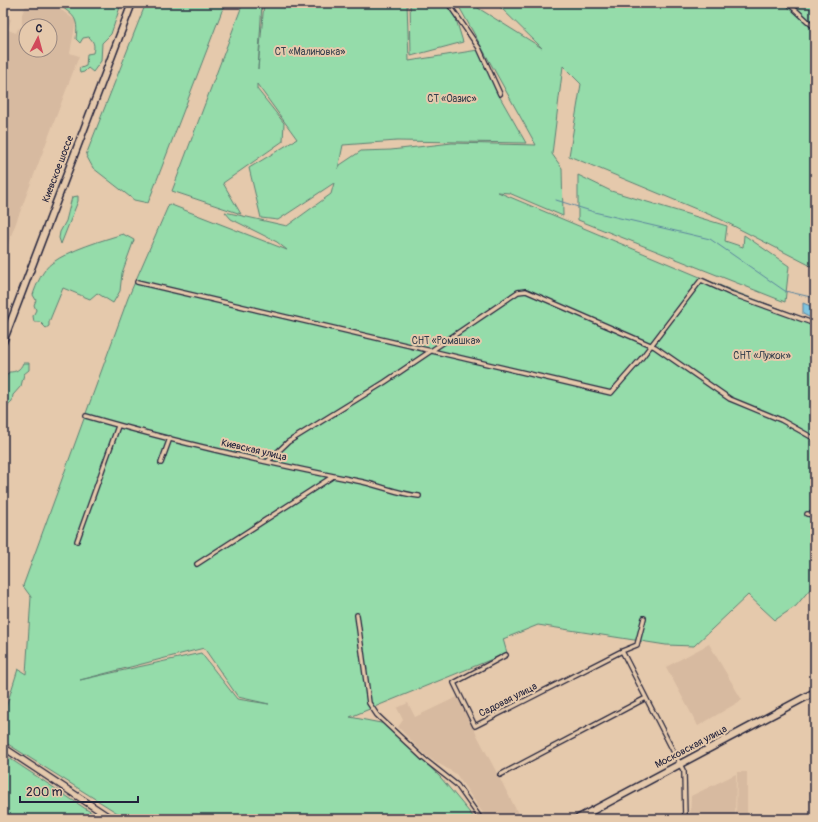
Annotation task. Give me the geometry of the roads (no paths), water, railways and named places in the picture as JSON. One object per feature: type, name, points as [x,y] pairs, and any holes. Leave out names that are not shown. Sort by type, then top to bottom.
[{"type":"highway","name":"Киевское шоссе","points":[[3,342],[132,3]]},
{"type":"highway","name":"Московская улица","points":[[577,819],[815,692]]},
{"type":"main road","points":[[3,747],[112,819]]},
{"type":"street","points":[[448,3],[478,48],[500,94]]},
{"type":"street","points":[[788,3],[815,28]]},
{"type":"street","points":[[138,282],[611,393],[651,346],[701,280],[732,294],[815,324]]},
{"type":"street","points":[[268,461],[288,442],[385,382],[518,292],[526,291],[655,347],[681,364],[712,388],[730,399],[781,420],[815,439]]},
{"type":"street","name":"Киевская улица","points":[[86,416],[118,426],[332,477],[365,482],[403,494],[419,496]]},
{"type":"street","points":[[77,541],[118,426]]},
{"type":"street","points":[[161,463],[170,438]]},
{"type":"street","points":[[197,564],[332,477]]},
{"type":"street","points":[[807,514],[815,515]]},
{"type":"street","points":[[357,616],[369,703],[377,715],[424,759],[457,786],[482,819]]},
{"type":"street","points":[[644,618],[637,645],[622,651],[681,764],[684,772],[685,819]]},
{"type":"street","name":"Садовая улица","points":[[506,656],[454,683],[475,726],[622,651]]},
{"type":"street","points":[[500,775],[646,698]]},
{"type":"street","points":[[589,812],[593,819]]},
{"type":"water","points":[[803,303],[815,308],[815,317],[811,318],[803,314]]},
{"type":"waterway","points":[[556,200],[594,212],[710,239],[785,291],[815,298]]},
{"type":"park label","name":"СТ «Малиновка»","points":[[310,52]]},
{"type":"park label","name":"СТ «Оазис»","points":[[452,99]]},
{"type":"park label","name":"СНТ «Ромашка»","points":[[446,341]]},
{"type":"park label","name":"СНТ «Лужок»","points":[[762,356]]}]
